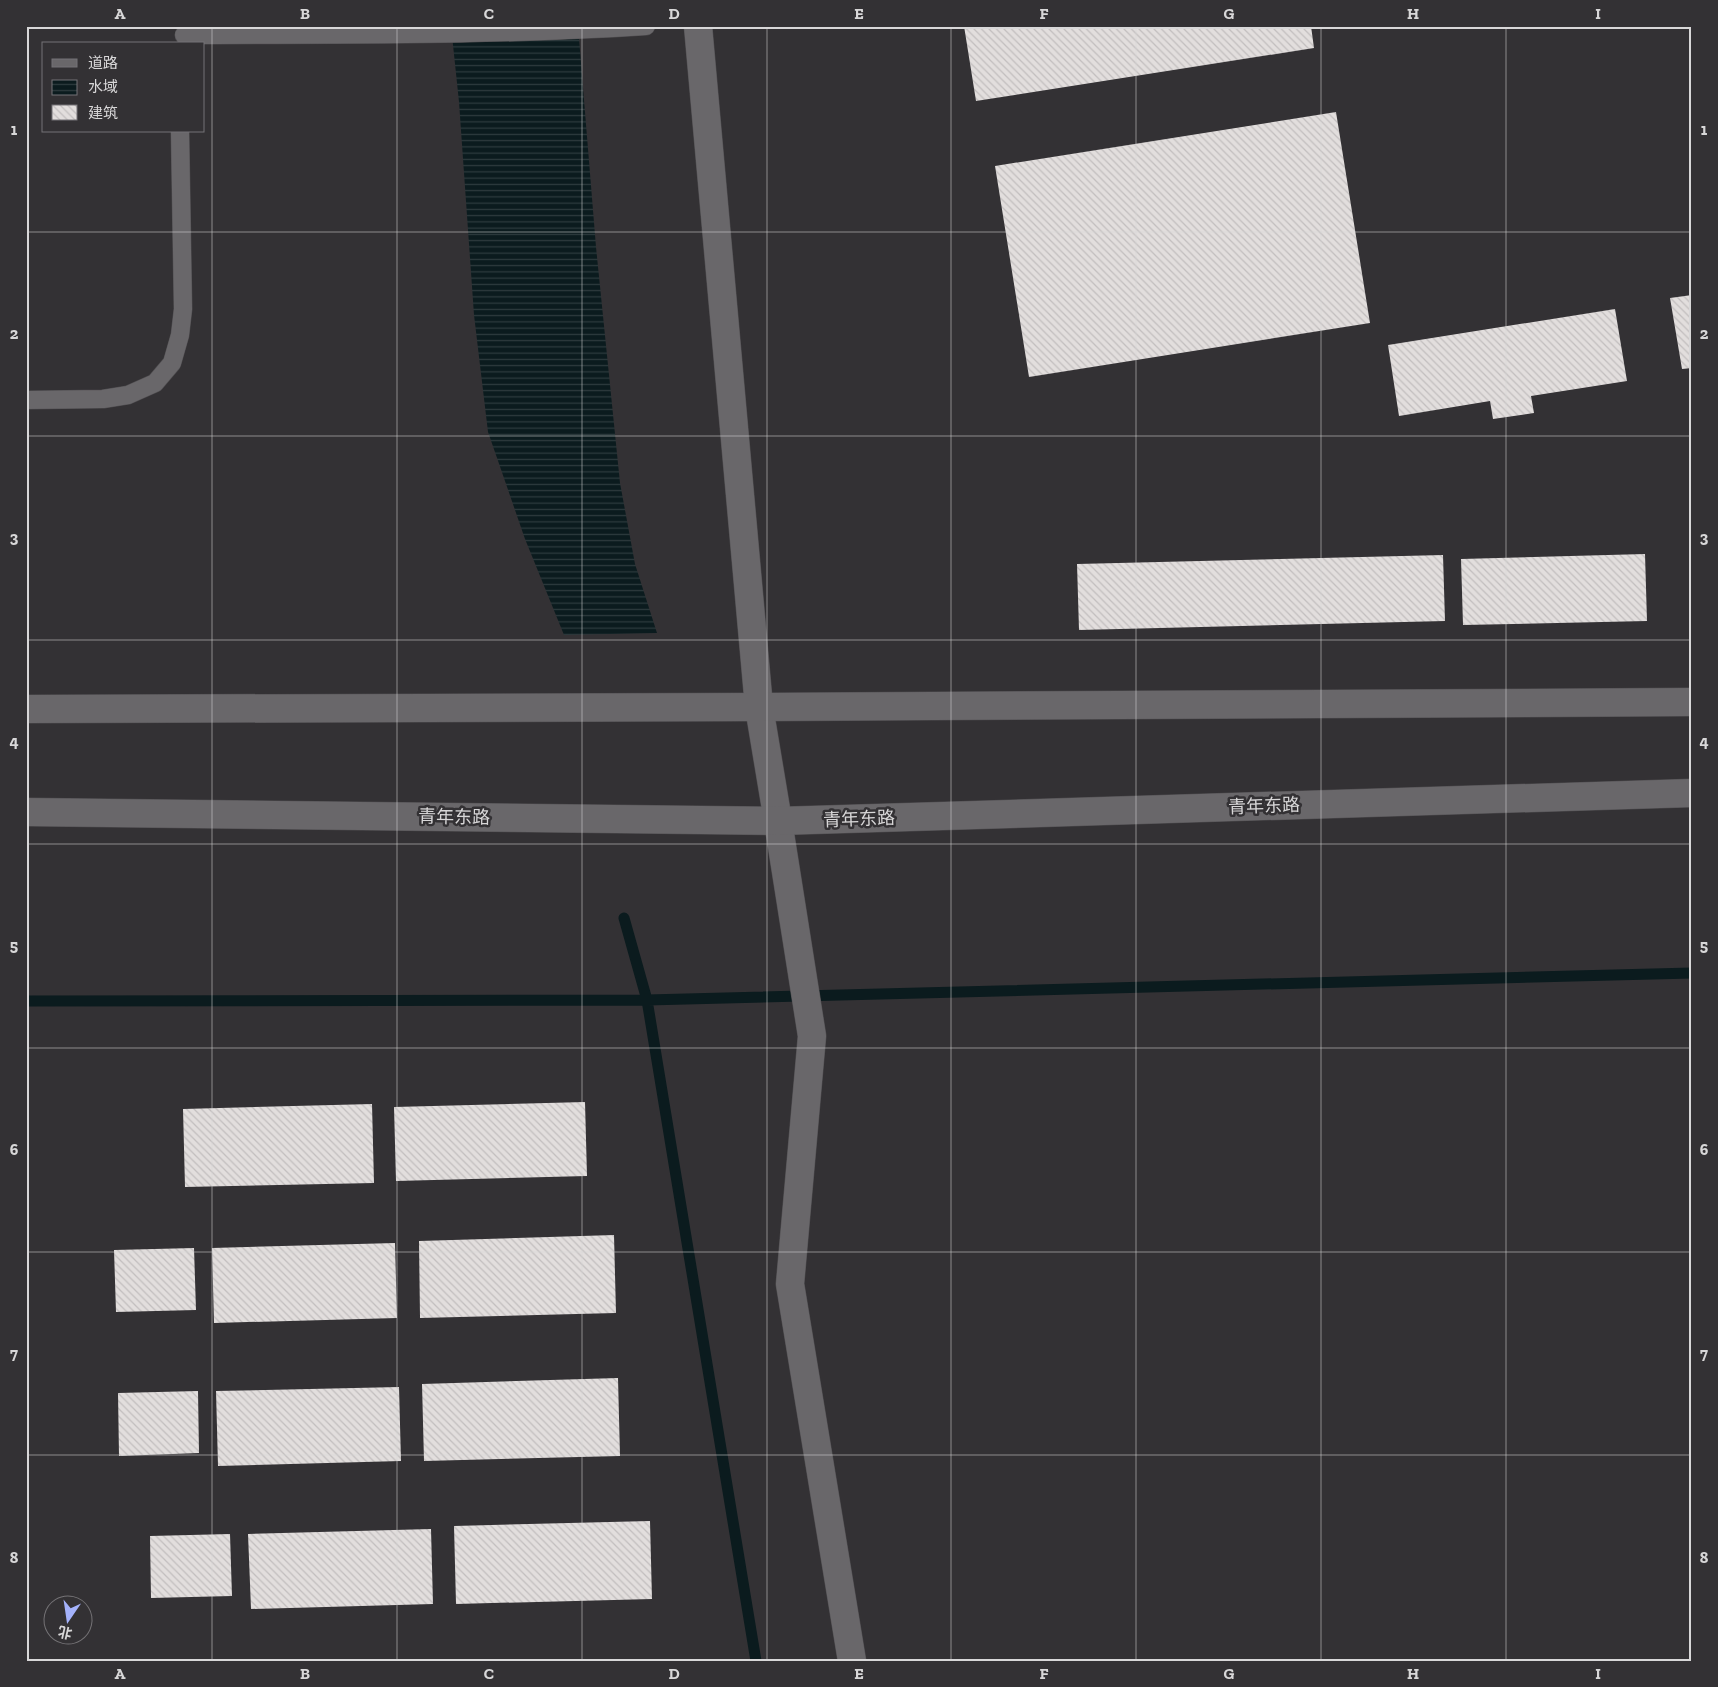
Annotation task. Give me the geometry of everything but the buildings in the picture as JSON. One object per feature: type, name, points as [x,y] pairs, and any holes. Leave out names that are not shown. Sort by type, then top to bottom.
[{"type":"main road","points":[[698,26],[760,707],[812,1036],[790,1284],[852,1661]]},
{"type":"main road","points":[[26,709],[1692,702]]},
{"type":"main road","name":"青年东路","points":[[26,812],[778,821],[1692,792]]},
{"type":"lane","points":[[184,35],[428,34],[585,30],[646,26]]},
{"type":"lane","points":[[26,400],[103,398],[128,395],[154,383],[172,363],[180,335],[183,309],[180,132]]},
{"type":"water","points":[[451,26],[578,26],[596,247],[620,483],[635,564],[657,633],[564,635],[525,539],[488,432],[474,315],[459,102]]},
{"type":"waterway","points":[[624,918],[647,1000],[756,1661]]},
{"type":"waterway","points":[[26,1001],[647,1000],[1692,973]]}]
